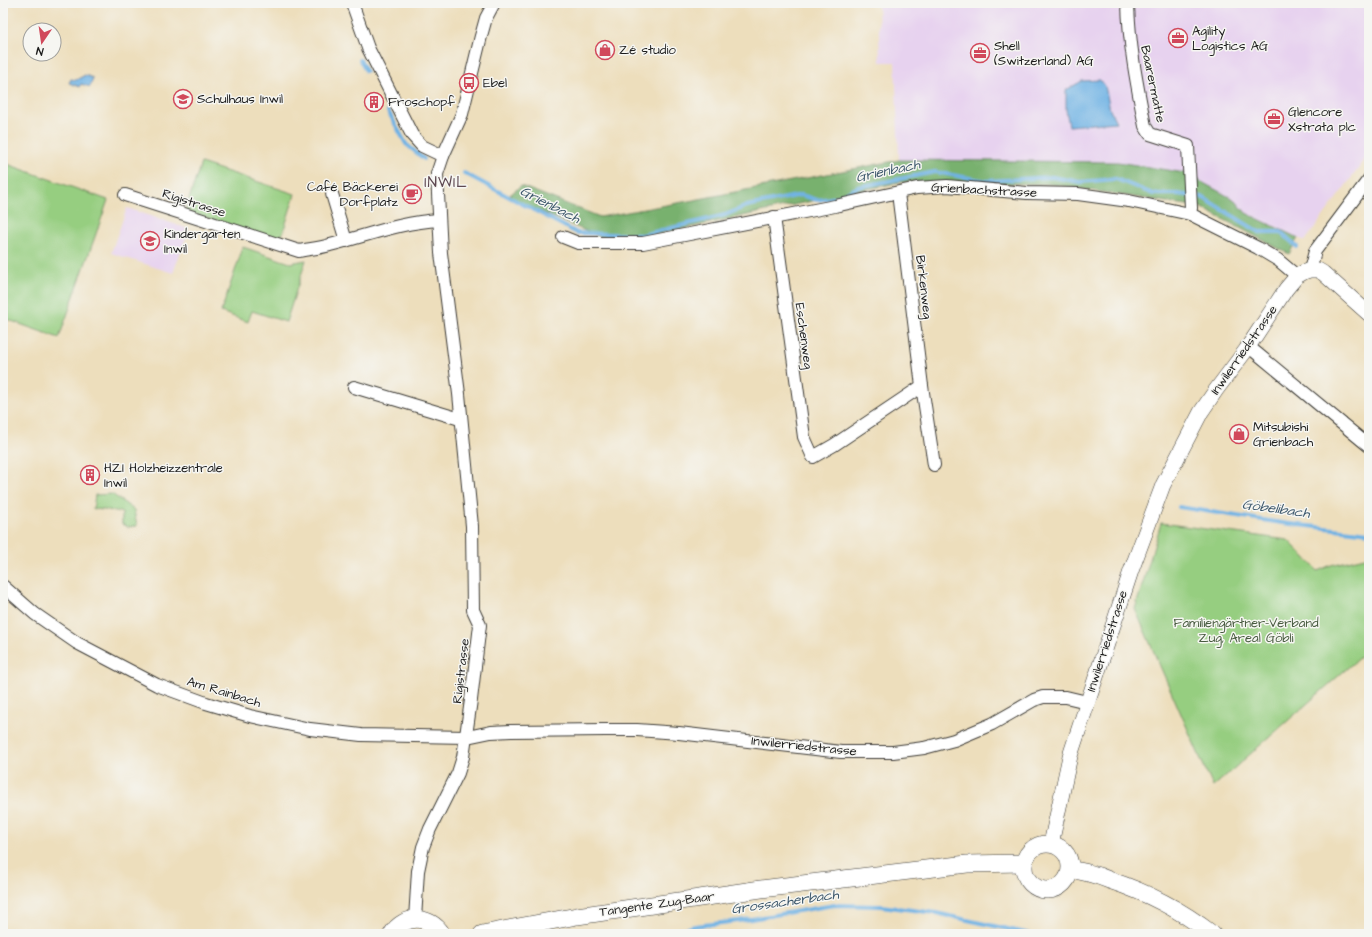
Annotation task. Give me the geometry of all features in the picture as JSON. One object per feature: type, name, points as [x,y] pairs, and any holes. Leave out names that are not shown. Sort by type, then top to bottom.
[{"type":"main road","points":[[1051,844],[1057,845],[1066,853],[1071,864],[1069,877],[1060,886],[1054,889],[1041,889],[1034,886],[1026,876],[1024,863],[1029,852],[1033,848],[1039,845],[1051,844]]},
{"type":"main road","name":"Tangente Zug-Baar","points":[[482,934],[577,916],[761,889],[967,864],[1024,863]]},
{"type":"main road","points":[[1070,870],[1097,876],[1129,886],[1162,902],[1197,922],[1212,934]]},
{"type":"main road","points":[[392,934],[401,924],[408,920],[415,919],[428,921],[434,924],[442,934]]},
{"type":"street","points":[[352,3],[368,48],[412,135],[422,146],[443,156]]},
{"type":"street","name":"Rigistrasse","points":[[415,919],[418,871],[423,847],[458,773],[466,737],[480,625],[473,610],[472,526],[460,419],[459,394],[441,253],[437,181],[443,156],[462,114],[486,18],[494,3]]},
{"type":"street","name":"Baarermatte","points":[[1128,3],[1133,65],[1145,126],[1150,134],[1188,146],[1191,196],[1190,214]]},
{"type":"street","points":[[1304,273],[1315,251],[1369,179]]},
{"type":"street","name":"Grienbachstrasse","points":[[563,237],[578,243],[643,243],[836,206],[916,188],[947,186],[1027,193],[1078,194],[1129,201],[1190,214],[1304,273]]},
{"type":"street","name":"Birkenweg","points":[[898,192],[922,386],[934,465]]},
{"type":"street","points":[[332,194],[346,241]]},
{"type":"street","name":"Rigistrasse","points":[[125,195],[299,251],[346,241],[419,221],[439,220]]},
{"type":"street","name":"Eschenweg","points":[[774,217],[804,437],[813,457],[922,386]]},
{"type":"street","points":[[1304,273],[1318,270],[1323,273],[1369,314]]},
{"type":"street","name":"Inwilerriedstrasse","points":[[466,737],[491,732],[511,731],[638,730],[679,733],[841,752],[893,752],[924,748],[954,740],[992,724],[1034,700],[1044,697],[1066,697],[1087,702],[1131,571],[1164,485],[1201,412],[1286,290],[1304,273]]},
{"type":"street","points":[[1248,346],[1369,446]]},
{"type":"street","points":[[354,387],[460,419]]},
{"type":"street","name":"Am Rainbach","points":[[3,586],[34,614],[77,643],[157,685],[206,703],[250,716],[310,729],[373,735],[466,737]]},
{"type":"street","points":[[1051,844],[1070,756],[1087,702]]},
{"type":"shaded area","points":[[878,3],[1369,3],[1369,154],[1305,241],[1246,213],[1235,200],[1185,173],[1118,162],[899,160],[895,62],[880,62]]},
{"type":"shaded area","name":"Kindergarten Inwil","points":[[127,208],[189,229],[173,273],[111,253]]},
{"type":"green space","points":[[899,160],[1118,162],[1185,173],[1235,200],[1246,213],[1298,238],[1289,254],[1200,207],[1050,184],[900,182],[650,236],[602,238],[507,197],[521,186],[600,217]]},
{"type":"green space","points":[[201,163],[295,194],[280,242],[185,211]]},
{"type":"green space","points":[[7,164],[108,200],[59,338],[3,318],[3,175]]},
{"type":"green space","points":[[243,247],[290,263],[306,260],[286,322],[252,311],[248,322],[221,312]]},
{"type":"green space","points":[[112,494],[134,510],[137,526],[128,527],[122,524],[122,513],[93,509],[95,495]]},
{"type":"green space","name":"Familiengärtner-Verband Zug, Areal Göbli","points":[[1161,523],[1288,540],[1318,571],[1331,565],[1369,556],[1369,649],[1213,787],[1135,609]]},
{"type":"water","points":[[85,75],[93,78],[90,87],[81,84],[80,87],[69,83],[71,79],[76,80]]},
{"type":"water","points":[[1100,80],[1105,86],[1110,110],[1116,122],[1069,126],[1066,110],[1066,90],[1082,81]]},
{"type":"waterway","name":"Grienbach","points":[[360,60],[366,71]]},
{"type":"waterway","name":"Grienbach","points":[[388,111],[406,144],[424,159]]},
{"type":"waterway","name":"Grienbach","points":[[464,173],[577,233],[642,235],[725,215],[747,206],[801,195],[817,200],[839,197],[858,187],[935,172],[987,181],[1052,177],[1080,182],[1116,179],[1153,194],[1177,194],[1202,197],[1259,232],[1281,232],[1297,247]]},
{"type":"waterway","name":"Göbelibach","points":[[1179,507],[1282,523],[1369,533]]},
{"type":"waterway","name":"Grossacherbach","points":[[662,934],[695,926],[739,921],[834,905],[881,906],[936,913],[1030,934]]},
{"type":"place","name":"Agility Logistics AG","points":[[1178,38]]},
{"type":"place","name":"Zé studio","points":[[605,50]]},
{"type":"place","name":"Shell (Switzerland) AG","points":[[980,53]]},
{"type":"place","name":"Ebel","points":[[469,83]]},
{"type":"place","name":"Schulhaus Inwil","points":[[183,99]]},
{"type":"place","name":"Froschopf","points":[[374,102]]},
{"type":"place","name":"Glencore Xstrata plc","points":[[1274,119]]},
{"type":"place","name":"Café Bäckerei Dorfplatz","points":[[412,194]]},
{"type":"place","name":"Kindergarten Inwil","points":[[150,241]]},
{"type":"place","name":"Mitsubishi Grienbach","points":[[1239,434]]},
{"type":"place","name":"HZI Holzheizzentrale Inwil","points":[[90,475]]},
{"type":"district","name":"INWIL","points":[[446,182]]}]
